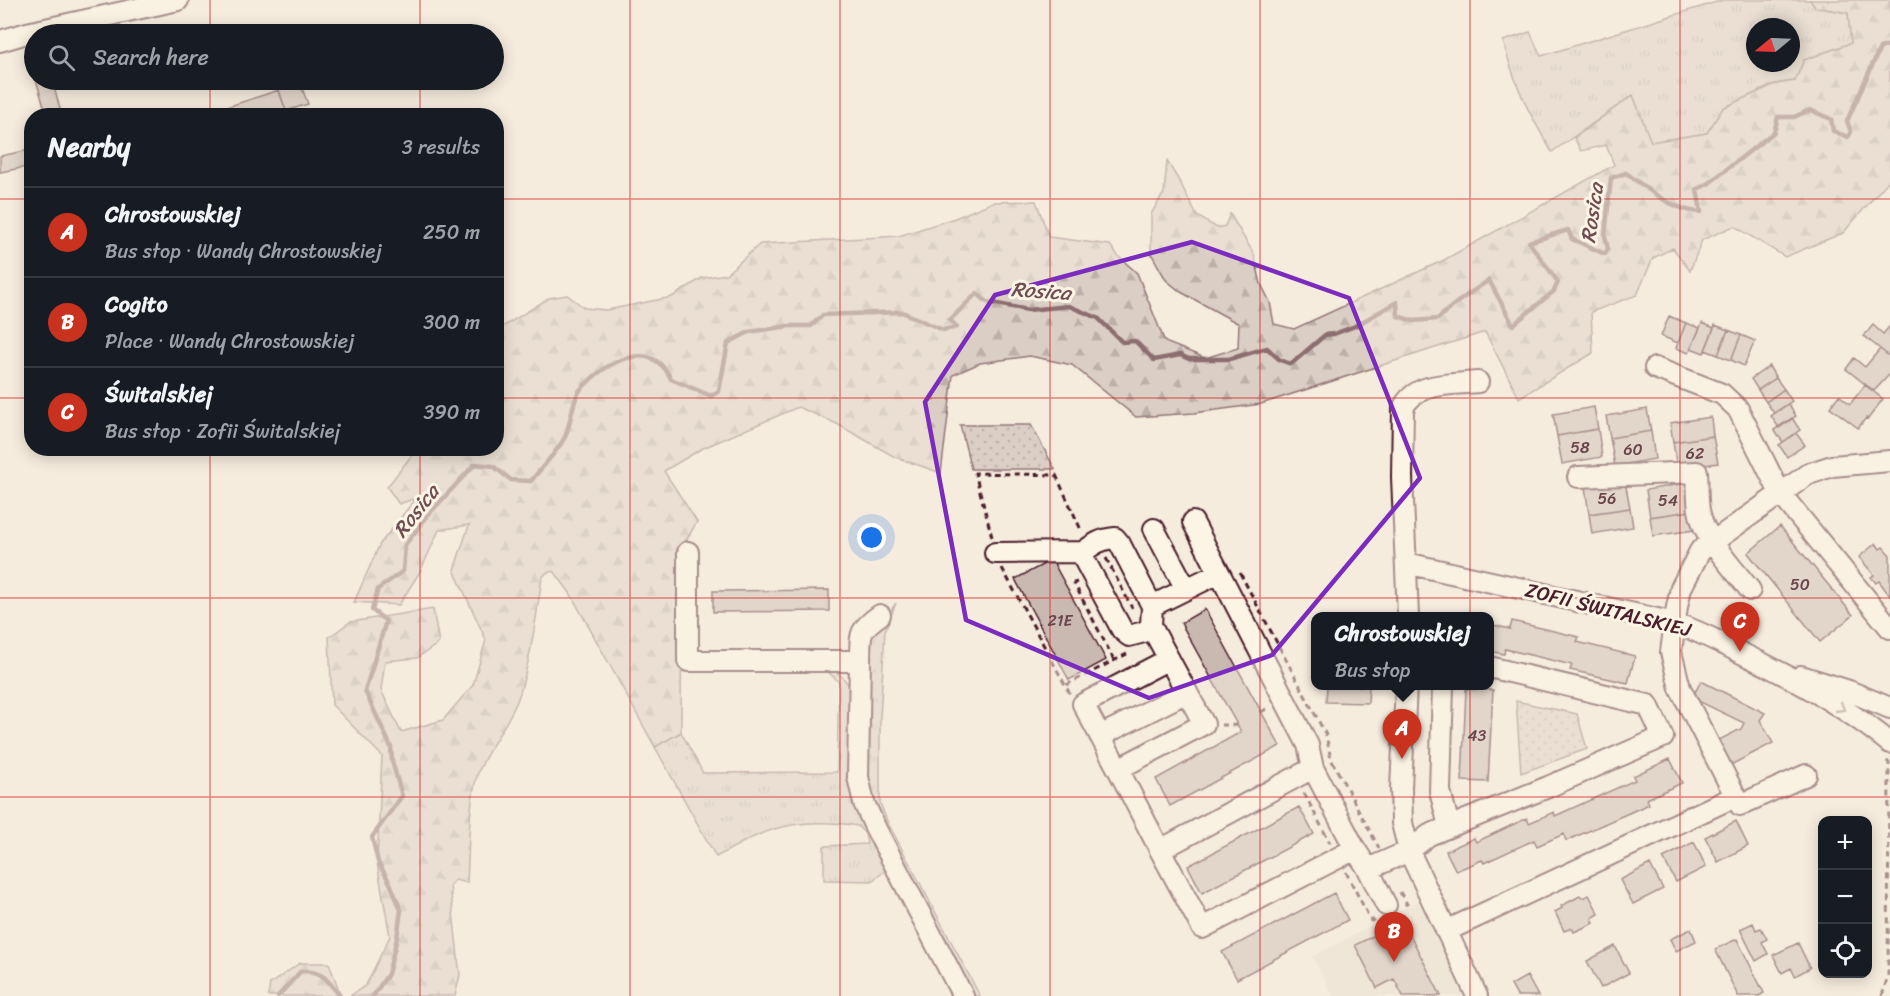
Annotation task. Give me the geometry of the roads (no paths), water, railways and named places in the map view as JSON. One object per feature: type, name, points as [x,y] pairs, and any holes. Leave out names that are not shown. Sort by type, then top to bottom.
[{"type":"street","points":[[68,24],[178,0]]},
{"type":"street","points":[[0,41],[24,34]]},
{"type":"street","points":[[1655,368],[1722,394],[1738,409],[1780,493],[1890,628]]},
{"type":"street","points":[[1408,612],[1402,477],[1402,409],[1407,399],[1418,391],[1478,382]]},
{"type":"street","points":[[1806,775],[1740,805],[1680,688],[1671,652],[1681,588],[1700,551],[1780,493],[1820,468],[1890,460]]},
{"type":"street","points":[[1578,477],[1698,472],[1699,509],[1703,524],[1750,590]]},
{"type":"street","points":[[1193,522],[1308,745],[1305,772],[1347,854],[1368,869],[1388,910]]},
{"type":"street","points":[[1154,529],[1186,589]]},
{"type":"street","points":[[995,553],[1083,552],[1104,539],[1115,538],[1120,544],[1152,606],[1151,626],[1204,724],[1118,769]]},
{"type":"street","points":[[688,552],[698,600],[688,661],[860,661]]},
{"type":"street","points":[[1083,552],[1085,561],[1122,630],[1129,636],[1136,635],[1151,626]]},
{"type":"street","name":"ZOFII ŚWITALSKIEJ","points":[[1406,563],[1676,623],[1696,630],[1773,667],[1854,716],[1888,742]]},
{"type":"street","points":[[1152,606],[1219,573]]},
{"type":"street","points":[[880,615],[862,631],[858,777],[860,793],[876,830],[963,996]]},
{"type":"street","points":[[1169,659],[1083,704],[1202,928],[1347,854]]},
{"type":"street","points":[[1773,667],[1849,690],[1890,708]]},
{"type":"street","points":[[1368,869],[1409,850],[1428,835],[1548,787],[1663,737],[1648,705],[1494,668]]},
{"type":"street","points":[[1406,690],[1401,788],[1402,823],[1409,850],[1477,996]]},
{"type":"street","points":[[1443,690],[1440,791],[1449,826]]},
{"type":"street","points":[[1101,736],[1186,692]]},
{"type":"street","points":[[1160,850],[1305,772]]},
{"type":"street","points":[[1446,931],[1736,796]]},
{"type":"waterway","name":"Rosica","points":[[373,996],[388,974],[401,910],[378,862],[372,837],[402,796],[392,761],[391,747],[365,691],[386,621],[372,610],[378,589],[403,571],[405,545],[427,516],[475,464],[493,466],[511,480],[531,481],[565,437],[578,393],[602,370],[627,358],[640,356],[651,359],[662,366],[671,379],[711,396],[719,391],[728,343],[749,332],[789,326],[811,326],[823,315],[902,312],[943,330],[957,327],[950,320],[977,293],[987,302],[1028,310],[1069,306],[1098,318],[1122,342],[1135,341],[1154,360],[1180,355],[1189,359],[1229,359],[1267,348],[1280,360],[1291,364],[1325,335],[1355,326],[1397,302],[1398,316],[1413,321],[1438,319],[1489,280],[1513,325],[1554,291],[1558,282],[1529,242],[1568,230],[1572,239],[1605,254],[1608,249],[1605,236],[1611,178],[1626,173],[1671,203],[1681,208],[1701,212],[1697,189],[1708,184],[1774,132],[1778,117],[1794,117],[1810,110],[1831,119],[1833,131],[1848,137],[1851,132],[1847,121],[1880,48],[1890,45]]},
{"type":"waterway","name":"Rosica","points":[[278,996],[301,971],[320,975],[340,996]]},
{"type":"place","name":"Świtalskiej","points":[[1740,652]]},
{"type":"place","name":"Chrostowskiej","points":[[1402,759]]},
{"type":"place","name":"Cogito","points":[[1394,962]]}]
